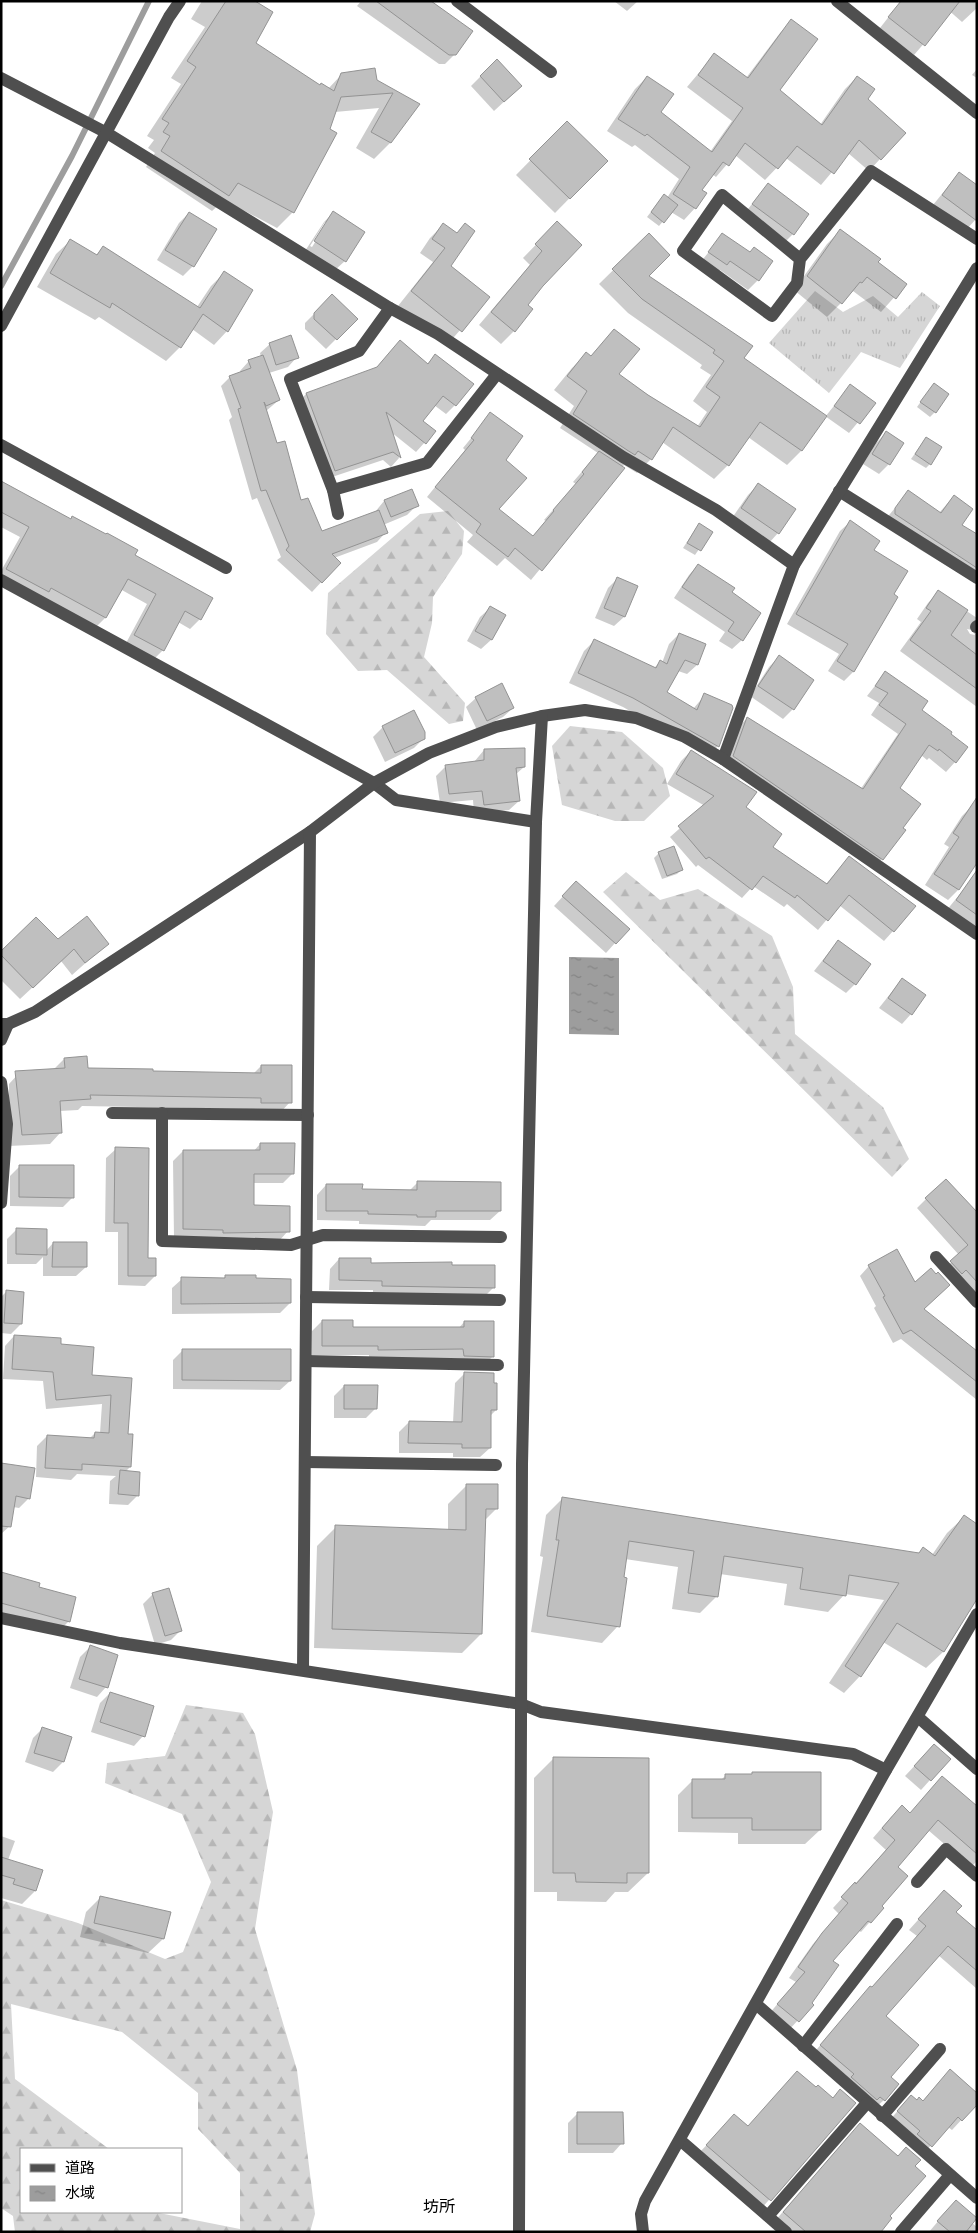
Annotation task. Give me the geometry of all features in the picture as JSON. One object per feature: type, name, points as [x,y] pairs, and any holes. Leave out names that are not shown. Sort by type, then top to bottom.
[{"type":"street","points":[[1,326],[169,17],[180,1]]},
{"type":"street","points":[[457,1],[551,72]]},
{"type":"street","points":[[837,1],[977,113]]},
{"type":"street","points":[[1,78],[107,133],[390,308],[438,334],[622,457],[716,510],[794,565]]},
{"type":"street","points":[[800,259],[722,195],[683,251],[772,316],[797,282],[800,259],[870,171],[977,239]]},
{"type":"street","points":[[724,759],[794,565],[977,268]]},
{"type":"street","points":[[338,514],[333,490],[290,379],[359,351],[390,308]]},
{"type":"street","points":[[333,490],[427,463],[497,374]]},
{"type":"street","points":[[1,445],[226,568]]},
{"type":"street","points":[[839,491],[977,578]]},
{"type":"street","points":[[1,580],[374,783],[396,800],[536,822]]},
{"type":"street","points":[[1,1040],[5,1024],[35,1012],[310,832],[374,783],[430,753],[496,727],[542,716],[585,710],[636,718],[685,737],[724,759],[977,934]]},
{"type":"street","points":[[519,2232],[522,1464],[536,822],[542,716]]},
{"type":"street","points":[[303,1670],[310,832]]},
{"type":"street","points":[[1,1082],[7,1124],[1,1203]]},
{"type":"street","points":[[112,1113],[308,1116]]},
{"type":"street","points":[[162,1113],[162,1241],[292,1245],[323,1235],[501,1237]]},
{"type":"street","points":[[936,1256],[974,1294]]},
{"type":"street","points":[[306,1297],[500,1300]]},
{"type":"street","points":[[306,1362],[498,1365]]},
{"type":"street","points":[[305,1462],[496,1465]]},
{"type":"street","points":[[643,2232],[641,2214],[645,2201],[886,1770],[977,1614]]},
{"type":"street","points":[[1,1618],[120,1643],[521,1704],[541,1712],[853,1754],[886,1770]]},
{"type":"street","points":[[918,1716],[977,1769]]},
{"type":"street","points":[[917,1882],[946,1848],[977,1876]]},
{"type":"street","points":[[803,2046],[897,1924]]},
{"type":"street","points":[[756,2004],[977,2198]]},
{"type":"street","points":[[882,2116],[940,2049]]},
{"type":"street","points":[[768,2216],[867,2103]]},
{"type":"street","points":[[680,2140],[786,2232]]},
{"type":"street","points":[[901,2232],[950,2175]]},
{"type":"green space","points":[[815,291],[843,312],[873,296],[898,317],[922,292],[940,306],[900,368],[861,352],[829,393],[769,343]]},
{"type":"green space","points":[[448,511],[464,531],[462,554],[433,597],[432,623],[424,657],[465,703],[463,721],[449,724],[387,670],[358,671],[326,634],[328,593],[420,514]]},
{"type":"green space","points":[[570,726],[622,732],[663,768],[670,796],[644,821],[615,821],[562,805],[552,746]]},
{"type":"green space","points":[[626,872],[660,900],[698,889],[772,936],[793,987],[795,1034],[883,1107],[909,1159],[892,1177],[603,892]]},
{"type":"green space","points":[[186,1705],[243,1713],[255,1734],[273,1812],[255,1929],[297,2070],[315,2214],[310,2232],[15,2232],[13,2216],[1,2208],[1,1900],[78,1923],[165,1959],[183,1952],[211,1882],[182,1814],[105,1783],[107,1763],[165,1756]],"holes":[[[11,2004],[122,2032],[198,2093],[198,2129],[240,2173],[240,2229],[159,2213],[20,2213],[20,2148],[108,2148],[15,2079]]]},
{"type":"water","points":[[569,957],[619,958],[619,1035],[569,1034]]},
{"type":"building","points":[[226,1],[255,1],[273,12],[256,43],[320,85],[321,83],[334,91],[341,73],[375,68],[377,80],[420,104],[391,143],[371,132],[393,93],[341,97],[330,129],[337,133],[294,213],[238,183],[229,196],[161,151],[170,136],[163,132],[169,123],[162,119],[196,67],[187,61]]},
{"type":"building","points":[[376,1],[431,1],[473,31],[456,55],[449,55]]},
{"type":"building","points":[[901,1],[960,1],[925,46],[888,17]]},
{"type":"building","points":[[791,19],[818,39],[780,90],[822,125],[857,76],[875,89],[868,99],[906,133],[881,160],[859,140],[834,174],[797,146],[778,169],[745,143],[729,166],[723,162],[702,190],[707,193],[696,209],[673,194],[690,167],[647,134],[645,136],[618,119],[647,76],[674,94],[661,112],[712,152],[743,108],[698,75],[714,53],[748,78]]},
{"type":"building","points":[[497,59],[522,86],[504,102],[480,76]]},
{"type":"building","points":[[567,121],[608,161],[570,199],[529,159]]},
{"type":"building","points":[[959,172],[977,185],[977,221],[942,195]]},
{"type":"building","points":[[768,183],[809,214],[794,235],[752,204]]},
{"type":"building","points":[[664,194],[678,205],[664,223],[651,212]]},
{"type":"building","points":[[333,211],[365,232],[346,262],[314,241]]},
{"type":"building","points":[[189,212],[217,229],[194,267],[165,250]]},
{"type":"building","points":[[557,221],[582,245],[543,286],[528,305],[533,309],[515,332],[491,312],[542,251],[535,244]]},
{"type":"building","points":[[443,223],[457,233],[465,223],[475,231],[451,266],[490,297],[462,332],[411,291],[445,248],[432,239]]},
{"type":"building","points":[[840,229],[881,259],[878,262],[907,284],[896,299],[867,277],[862,283],[860,282],[842,304],[807,276]]},
{"type":"building","points":[[649,233],[670,255],[649,276],[753,346],[744,358],[827,416],[802,451],[760,422],[729,466],[673,427],[652,460],[638,451],[635,455],[573,414],[587,391],[567,376],[586,352],[591,356],[614,329],[640,349],[619,374],[648,395],[700,427],[720,397],[706,387],[724,361],[713,353],[715,350],[642,299],[612,269]]},
{"type":"building","points":[[722,233],[750,252],[754,247],[773,261],[759,281],[730,261],[727,265],[708,252]]},
{"type":"building","points":[[70,239],[97,255],[103,246],[200,308],[224,271],[253,290],[228,332],[203,314],[181,348],[112,303],[110,308],[50,273]]},
{"type":"building","points":[[332,294],[358,319],[337,340],[314,319],[314,313]]},
{"type":"building","points":[[291,335],[299,358],[276,365],[269,343]]},
{"type":"building","points":[[400,340],[428,364],[435,354],[474,384],[456,406],[443,396],[423,421],[436,431],[426,444],[386,412],[401,458],[393,452],[335,471],[306,393],[377,367]]},
{"type":"building","points":[[263,355],[280,400],[266,406],[264,402],[277,443],[285,441],[301,500],[308,498],[322,531],[379,510],[388,533],[332,554],[341,563],[322,583],[286,550],[289,546],[266,490],[261,491],[238,409],[241,408],[229,376],[251,368],[248,360]]},
{"type":"building","points":[[934,383],[949,394],[936,413],[920,402]]},
{"type":"building","points":[[850,384],[876,403],[860,424],[834,406]]},
{"type":"building","points":[[490,412],[523,436],[506,460],[527,478],[499,509],[533,536],[584,474],[582,472],[599,451],[625,468],[542,571],[515,548],[508,557],[476,532],[481,524],[435,487],[474,440],[471,438]]},
{"type":"building","points":[[886,431],[904,443],[890,465],[872,454]]},
{"type":"building","points":[[926,437],[942,447],[931,465],[915,454]]},
{"type":"building","points":[[1,481],[71,519],[72,516],[138,550],[135,555],[213,598],[201,620],[185,611],[164,651],[134,635],[156,594],[128,579],[106,618],[51,588],[49,592],[6,569],[29,527],[1,512]]},
{"type":"building","points":[[758,483],[796,509],[779,534],[741,508]]},
{"type":"building","points":[[412,489],[419,506],[391,517],[384,500]]},
{"type":"building","points":[[908,490],[941,513],[954,495],[973,509],[962,525],[977,534],[977,568],[895,514],[895,508]]},
{"type":"building","points":[[850,520],[880,541],[874,550],[908,571],[894,594],[898,597],[854,672],[837,661],[848,644],[796,614]]},
{"type":"building","points":[[699,523],[713,532],[701,551],[687,543]]},
{"type":"building","points":[[698,564],[735,588],[732,592],[761,613],[743,641],[728,631],[734,622],[682,587]]},
{"type":"building","points":[[617,577],[638,586],[625,617],[604,608]]},
{"type":"building","points":[[938,590],[968,610],[951,635],[977,655],[977,689],[910,640],[931,611],[926,608]]},
{"type":"building","points":[[490,606],[506,615],[492,640],[475,631]]},
{"type":"building","points":[[679,633],[706,644],[698,665],[685,660],[667,692],[697,710],[704,693],[732,705],[733,708],[719,747],[633,698],[578,673],[594,639],[656,668],[660,660],[667,664]]},
{"type":"building","points":[[779,655],[814,680],[794,710],[758,686]]},
{"type":"building","points":[[885,671],[928,701],[922,710],[952,732],[951,734],[968,747],[956,763],[939,749],[938,751],[929,745],[900,788],[921,804],[903,828],[906,830],[883,860],[733,756],[747,717],[863,789],[906,724],[879,705],[888,693],[875,686]]},
{"type":"building","points":[[502,683],[514,708],[487,721],[475,697]]},
{"type":"building","points":[[414,710],[425,732],[425,739],[395,753],[382,726]]},
{"type":"building","points":[[525,748],[525,767],[516,768],[520,801],[484,805],[482,791],[449,794],[445,765],[484,760],[484,749]]},
{"type":"building","points":[[691,750],[757,792],[746,807],[782,834],[773,847],[827,884],[849,856],[916,906],[894,932],[849,895],[828,921],[797,895],[795,898],[763,876],[752,890],[709,857],[706,859],[678,826],[714,796],[676,774]]},
{"type":"building","points":[[977,797],[977,863],[959,890],[934,874],[959,837],[953,833]]},
{"type":"building","points":[[674,846],[683,870],[667,876],[658,852]]},
{"type":"building","points":[[977,870],[977,915],[956,900]]},
{"type":"building","points":[[576,881],[630,929],[616,944],[562,896]]},
{"type":"building","points":[[87,916],[109,944],[85,963],[74,949],[33,988],[1,955],[1,951],[36,917],[58,939]]},
{"type":"building","points":[[838,940],[871,964],[856,985],[823,961]]},
{"type":"building","points":[[902,978],[926,995],[912,1015],[888,998]]},
{"type":"building","points":[[87,1056],[88,1068],[153,1069],[153,1071],[261,1073],[261,1065],[292,1065],[292,1103],[261,1103],[261,1098],[90,1095],[91,1099],[60,1101],[62,1133],[22,1135],[15,1071],[65,1068],[64,1058]]},
{"type":"building","points":[[260,1143],[295,1143],[294,1174],[254,1174],[254,1205],[290,1206],[290,1232],[223,1233],[223,1230],[183,1229],[183,1150],[260,1150]]},
{"type":"building","points":[[115,1147],[149,1148],[148,1258],[156,1258],[156,1276],[128,1276],[128,1223],[114,1223]]},
{"type":"building","points":[[19,1165],[74,1165],[74,1198],[19,1197]]},
{"type":"building","points":[[946,1179],[977,1212],[977,1282],[966,1270],[962,1274],[950,1261],[968,1245],[925,1198]]},
{"type":"building","points":[[417,1181],[501,1182],[501,1211],[436,1211],[436,1217],[417,1217],[417,1215],[368,1214],[368,1211],[326,1211],[326,1184],[363,1184],[362,1189],[417,1190]]},
{"type":"building","points":[[16,1228],[47,1229],[47,1255],[16,1254]]},
{"type":"building","points":[[53,1242],[87,1242],[87,1267],[52,1267]]},
{"type":"building","points":[[897,1249],[915,1282],[931,1268],[936,1274],[938,1272],[950,1285],[924,1309],[977,1351],[977,1382],[911,1330],[903,1334],[868,1265]]},
{"type":"building","points":[[339,1258],[371,1258],[371,1263],[452,1262],[452,1265],[495,1265],[495,1288],[382,1286],[382,1281],[339,1280]]},
{"type":"building","points":[[225,1275],[256,1275],[256,1278],[291,1279],[291,1303],[181,1304],[181,1277],[225,1278]]},
{"type":"building","points":[[6,1290],[24,1292],[22,1324],[4,1323]]},
{"type":"building","points":[[322,1320],[353,1320],[353,1327],[464,1327],[464,1321],[494,1321],[494,1357],[464,1356],[463,1349],[378,1350],[378,1346],[322,1346]]},
{"type":"building","points":[[14,1335],[61,1338],[61,1344],[94,1347],[92,1375],[132,1378],[128,1434],[133,1434],[131,1467],[82,1464],[82,1470],[45,1468],[47,1435],[94,1438],[95,1432],[109,1433],[111,1395],[56,1400],[53,1372],[12,1369]]},
{"type":"building","points":[[182,1349],[291,1349],[291,1381],[182,1380]]},
{"type":"building","points":[[464,1372],[494,1373],[494,1383],[497,1383],[497,1410],[491,1410],[491,1448],[462,1448],[462,1444],[408,1443],[409,1421],[462,1422]]},
{"type":"building","points":[[344,1385],[378,1385],[377,1409],[344,1409]]},
{"type":"building","points":[[1,1463],[35,1468],[30,1499],[16,1496],[11,1527],[1,1526]]},
{"type":"building","points":[[120,1470],[140,1472],[139,1496],[118,1494]]},
{"type":"building","points":[[466,1484],[498,1484],[498,1509],[486,1509],[482,1634],[332,1629],[335,1525],[466,1530]]},
{"type":"building","points":[[562,1497],[919,1553],[923,1547],[935,1556],[964,1515],[977,1524],[977,1599],[944,1652],[897,1623],[861,1677],[845,1666],[899,1583],[849,1575],[846,1596],[800,1589],[803,1568],[724,1556],[718,1597],[688,1593],[694,1551],[629,1541],[624,1577],[627,1578],[620,1627],[547,1616],[559,1540],[556,1540]]},
{"type":"building","points":[[1,1572],[40,1583],[39,1587],[76,1597],[70,1622],[1,1603]]},
{"type":"building","points":[[169,1588],[182,1631],[165,1636],[152,1593]]},
{"type":"building","points":[[90,1645],[118,1655],[108,1688],[79,1679]]},
{"type":"building","points":[[110,1692],[154,1706],[145,1737],[100,1722]]},
{"type":"building","points":[[42,1727],[72,1737],[64,1762],[34,1753]]},
{"type":"building","points":[[934,1744],[951,1759],[931,1781],[914,1766]]},
{"type":"building","points":[[553,1757],[649,1758],[649,1873],[627,1873],[627,1883],[576,1882],[575,1873],[553,1873]]},
{"type":"building","points":[[752,1772],[821,1772],[821,1830],[752,1830],[752,1818],[692,1818],[692,1779],[725,1779],[725,1774],[752,1774]]},
{"type":"building","points":[[942,1776],[977,1806],[977,1854],[938,1820],[898,1867],[908,1876],[882,1906],[884,1908],[871,1923],[868,1921],[833,1961],[839,1965],[812,2003],[814,2005],[799,2022],[777,2004],[805,1972],[798,1967],[822,1933],[848,1903],[841,1897],[855,1882],[856,1884],[895,1840],[882,1828],[902,1805],[910,1813]]},
{"type":"building","points":[[1,1857],[43,1870],[36,1891],[13,1884],[15,1879],[1,1875]]},
{"type":"building","points":[[944,1890],[962,1906],[956,1912],[977,1930],[977,1971],[948,1946],[886,2016],[919,2045],[891,2077],[899,2084],[885,2101],[880,2097],[877,2100],[851,2077],[854,2074],[820,2045],[870,1986],[872,1987],[926,1926],[918,1919]]},
{"type":"building","points":[[100,1896],[171,1912],[164,1939],[94,1923]]},
{"type":"building","points":[[950,2069],[977,2093],[977,2105],[962,2121],[958,2117],[932,2147],[917,2134],[920,2131],[897,2111],[911,2095],[917,2100],[919,2097],[923,2101]]},
{"type":"building","points":[[797,2071],[833,2098],[840,2089],[856,2103],[771,2201],[706,2145],[734,2114],[748,2126]]},
{"type":"building","points":[[577,2112],[623,2112],[624,2144],[577,2144]]},
{"type":"building","points":[[860,2123],[898,2156],[906,2147],[921,2160],[915,2166],[926,2176],[890,2216],[892,2218],[881,2232],[806,2232],[783,2212]]},
{"type":"building","points":[[956,2200],[977,2218],[966,2232],[950,2232],[937,2221]]},
{"type":"waterway","points":[[1,286],[72,156],[149,1]]},
{"type":"district","name":"坊所","points":[[439,2206]]}]
